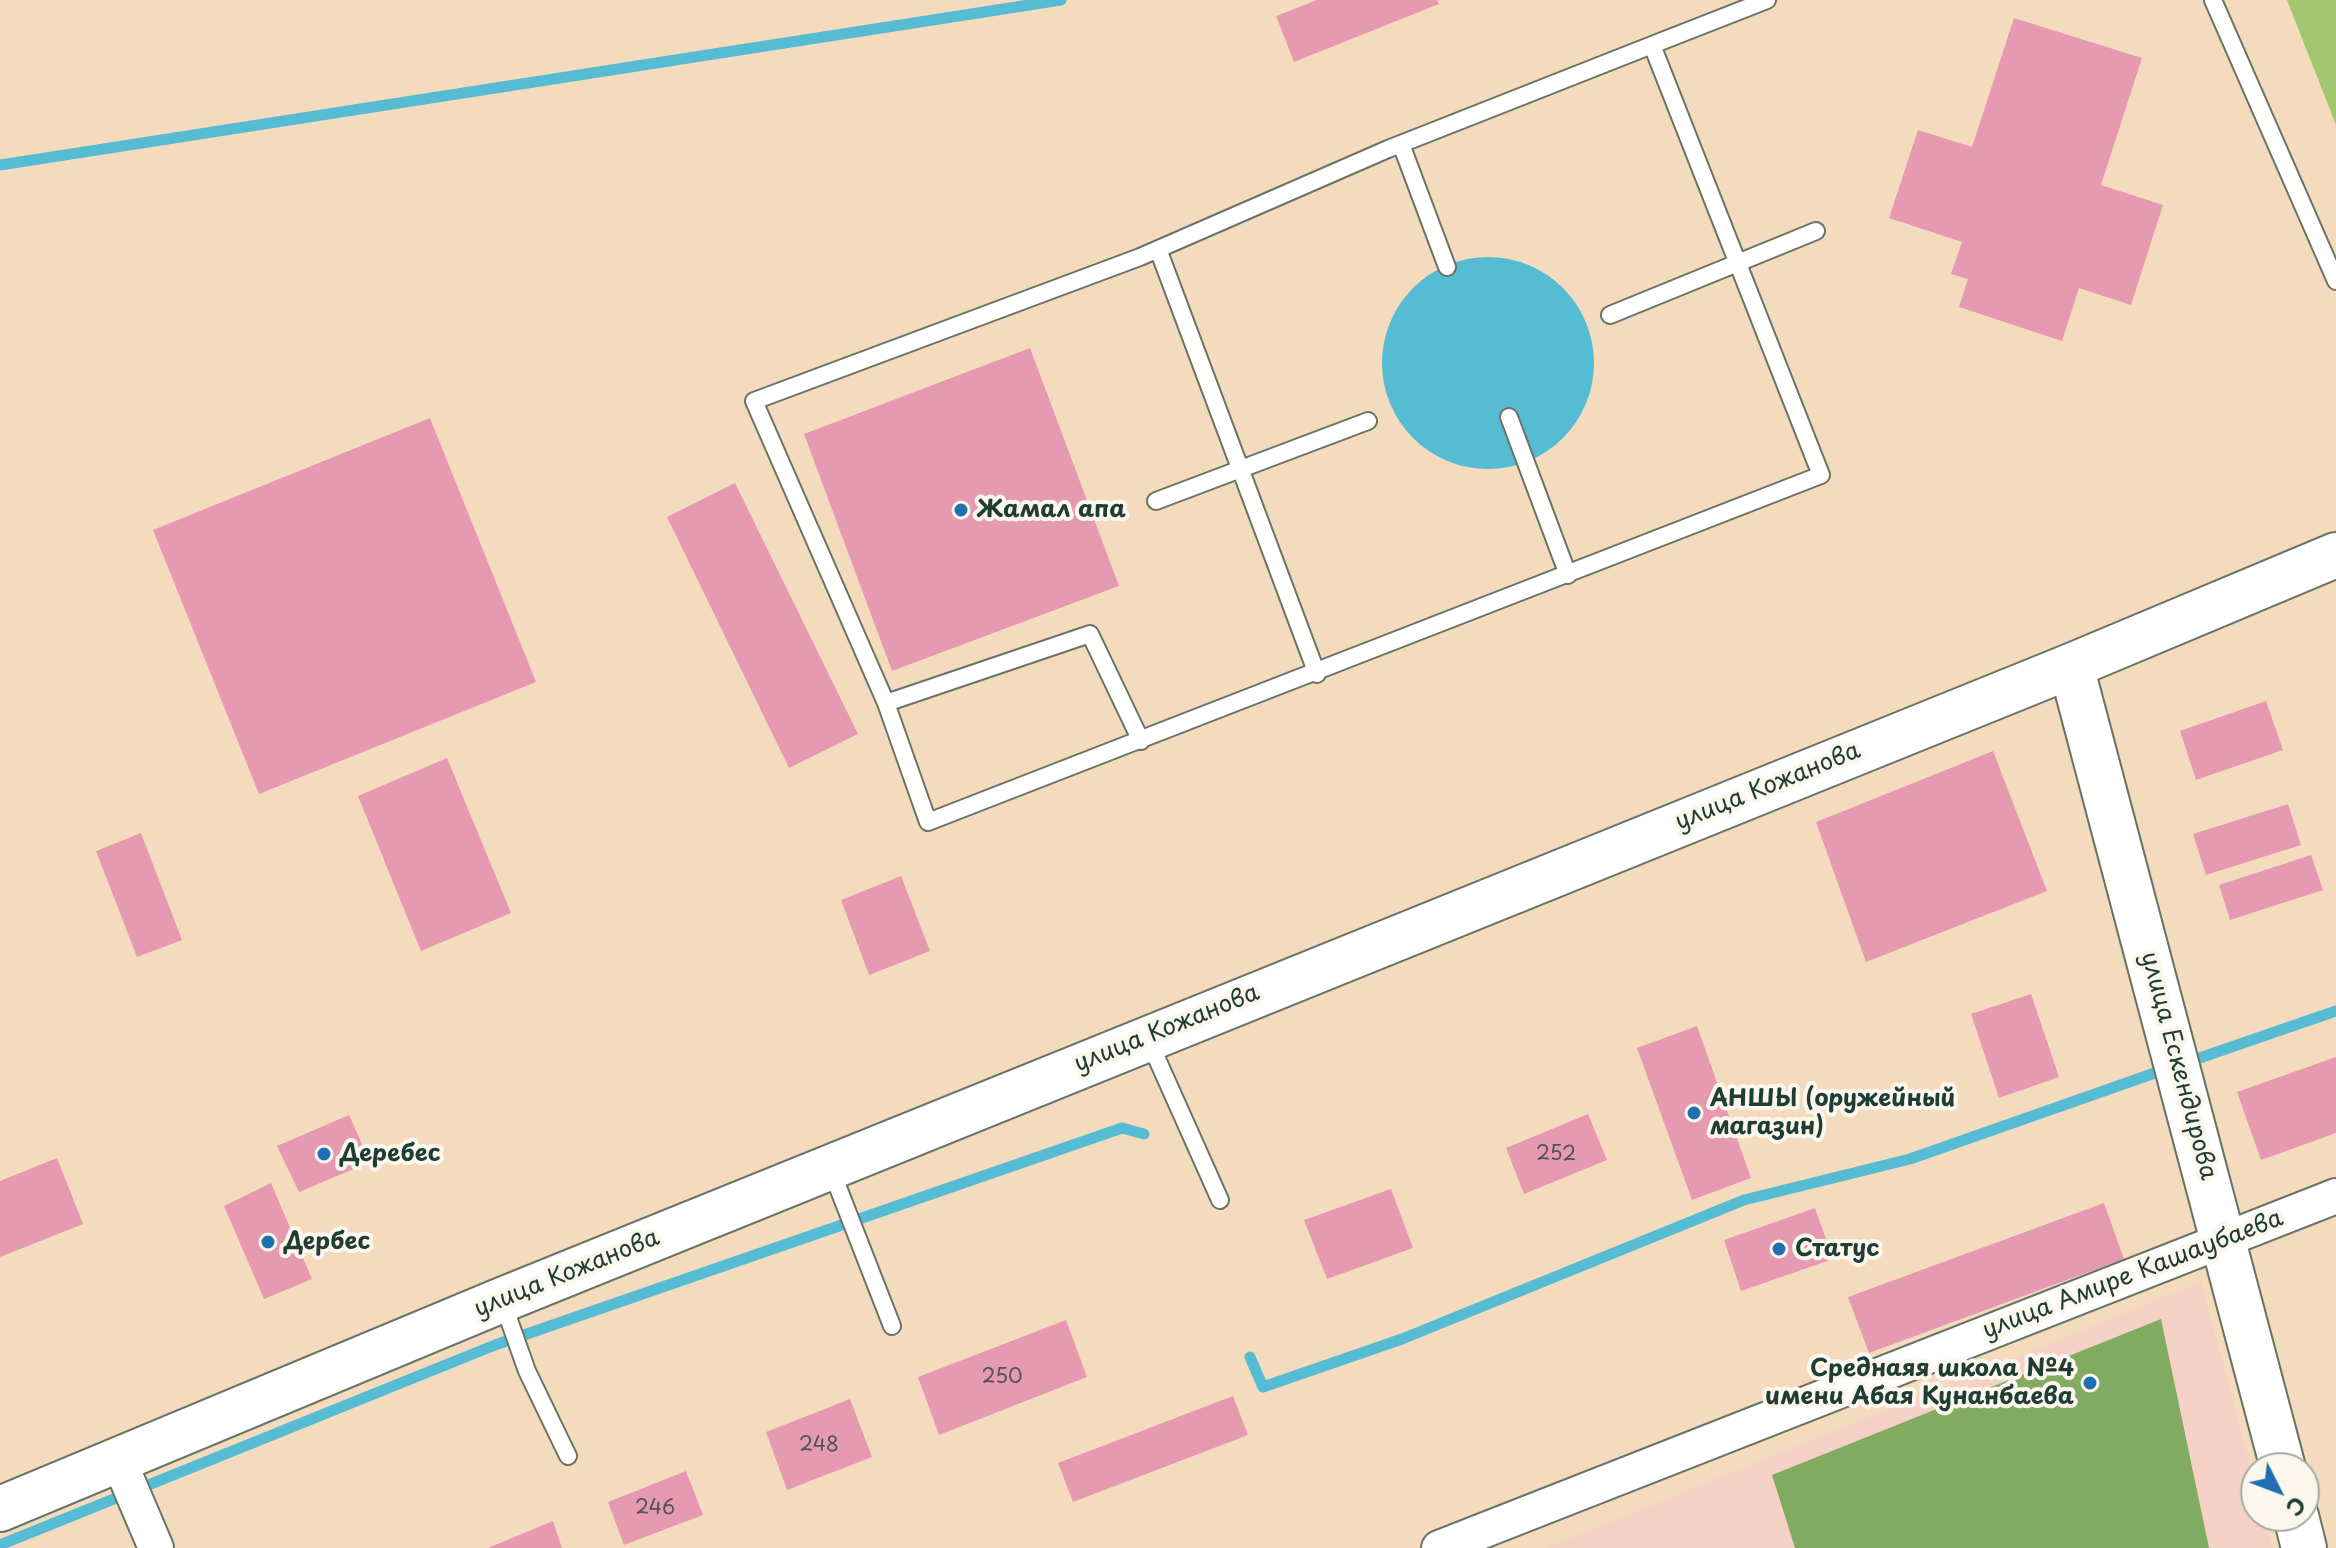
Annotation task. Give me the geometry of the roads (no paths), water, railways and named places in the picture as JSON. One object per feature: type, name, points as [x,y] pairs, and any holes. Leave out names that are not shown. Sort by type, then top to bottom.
[{"type":"main road","name":"улица Кожанова","points":[[0,1509],[502,1300],[2071,666],[2336,555]]},
{"type":"main road","name":"улица Ескендирова","points":[[2071,666],[2279,1452]]},
{"type":"street","name":"улица Амире Кашаубаева","points":[[1439,1548],[2336,1196]]},
{"type":"street","points":[[119,1461],[156,1548]]},
{"type":"lane","points":[[1652,45],[1821,475],[1317,674],[928,822],[886,703],[754,401],[1158,249],[1401,144],[1652,45],[1767,0]]},
{"type":"lane","points":[[2213,0],[2336,281]]},
{"type":"lane","points":[[1401,144],[1447,267]]},
{"type":"lane","points":[[1610,315],[1816,231]]},
{"type":"lane","points":[[1158,249],[1317,674]]},
{"type":"lane","points":[[1509,417],[1568,575]]},
{"type":"lane","points":[[1156,501],[1368,421]]},
{"type":"lane","points":[[886,703],[1090,634],[1141,741]]},
{"type":"lane","points":[[1148,1037],[1220,1200]]},
{"type":"lane","points":[[829,1167],[892,1326]]},
{"type":"lane","points":[[502,1300],[527,1371],[568,1456]]},
{"type":"water","points":[[1488,257],[1528,265],[1563,288],[1586,323],[1594,363],[1586,403],[1563,438],[1528,461],[1488,469],[1448,461],[1413,438],[1390,403],[1382,363],[1390,323],[1413,288],[1448,265]]},
{"type":"waterway","points":[[0,165],[1061,0]]},
{"type":"waterway","points":[[2185,1063],[2336,1011]]},
{"type":"waterway","points":[[1250,1357],[1263,1387],[1402,1339],[1744,1200],[1910,1159],[2169,1068]]},
{"type":"waterway","points":[[0,1545],[495,1345],[1122,1128],[1144,1134]]},
{"type":"place","name":"Жамал апа","points":[[961,510]]},
{"type":"place","name":"АНШЫ (оружейный магазин)","points":[[1694,1113]]},
{"type":"place","name":"Деребес","points":[[324,1154]]},
{"type":"place","name":"Дербес","points":[[268,1242]]},
{"type":"place","name":"Статус","points":[[1779,1249]]},
{"type":"place","name":"Среднаяя школа №4 имени Абая Кунанбаева","points":[[2090,1383]]}]
